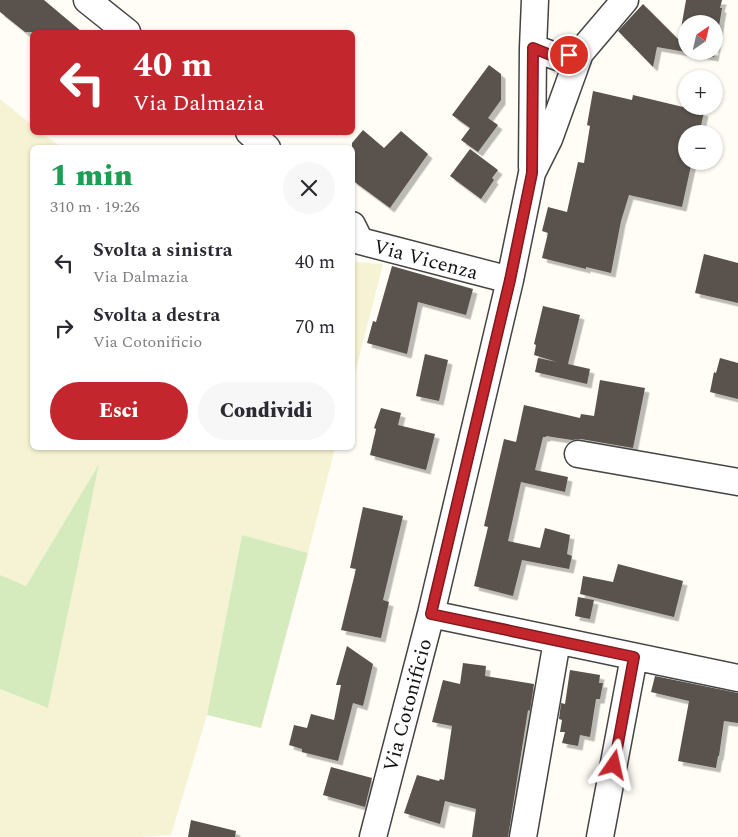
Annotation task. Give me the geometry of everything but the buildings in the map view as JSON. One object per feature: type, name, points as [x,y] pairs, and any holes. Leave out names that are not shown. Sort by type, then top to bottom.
[{"type":"street","points":[[87,0],[124,30]]},
{"type":"street","points":[[532,173],[535,0]]},
{"type":"street","name":"Via Cotonificio","points":[[373,837],[431,614],[510,280],[532,173],[548,139],[580,53],[625,0]]},
{"type":"street","points":[[533,48],[558,58],[580,53]]},
{"type":"street","points":[[252,135],[264,145]]},
{"type":"street","name":"Via Vicenza","points":[[355,231],[360,242],[510,280]]},
{"type":"street","points":[[578,454],[738,482]]},
{"type":"street","points":[[431,614],[738,678]]},
{"type":"street","points":[[523,837],[557,641]]},
{"type":"street","points":[[600,837],[634,657]]},
{"type":"shaded area","points":[[0,99],[30,123],[30,135],[45,135],[58,145],[30,145],[30,450],[334,450],[308,553],[242,535],[207,715],[171,835],[140,837],[0,837],[0,689],[48,708],[98,466],[26,586],[0,575]]},
{"type":"shaded area","points":[[355,262],[383,264],[355,373]]},
{"type":"green space","points":[[99,464],[48,708],[0,689],[0,575],[26,586]]},
{"type":"green space","points":[[242,535],[308,553],[261,728],[207,715]]},
{"type":"route","points":[[569,55],[558,58],[533,48],[532,173],[510,280],[431,614],[634,657],[614,765]]}]
